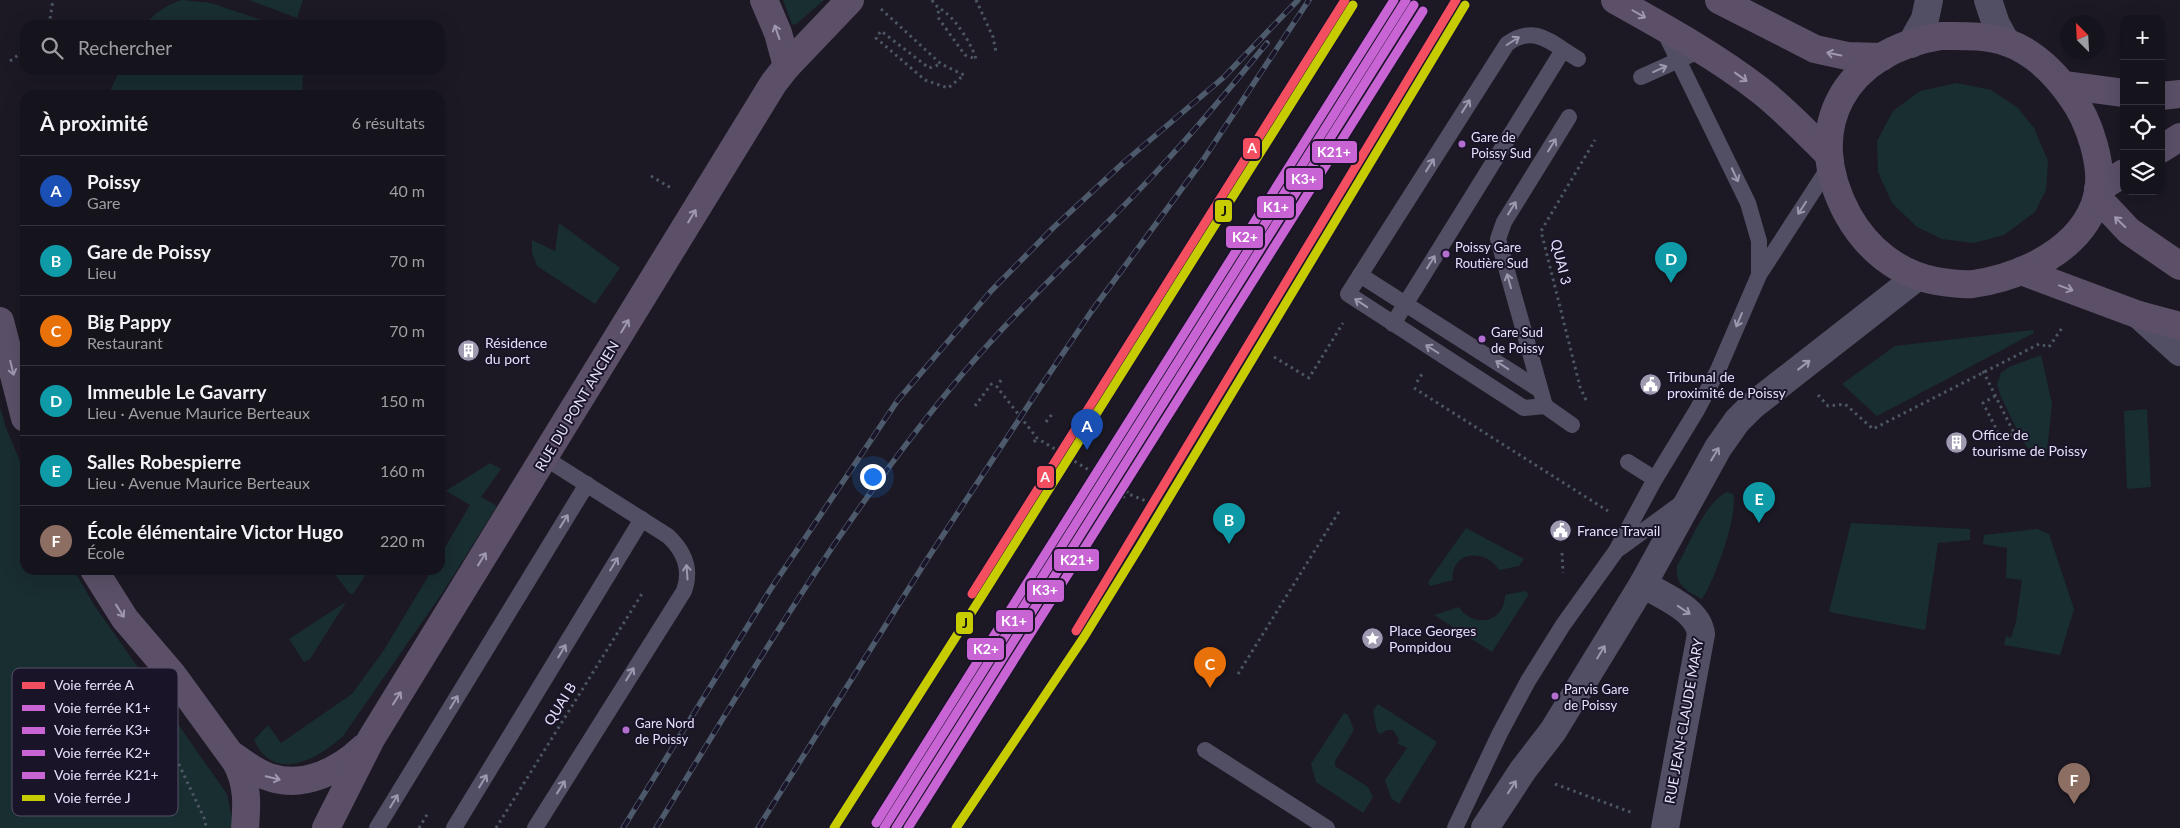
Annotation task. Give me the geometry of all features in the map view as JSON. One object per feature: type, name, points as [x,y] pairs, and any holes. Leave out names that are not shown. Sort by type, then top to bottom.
[{"type":"main road","points":[[764,0],[778,33],[787,66]]},
{"type":"main road","name":"RUE DU PONT ANCIEN","points":[[326,828],[371,740],[773,84],[787,66],[850,0]]},
{"type":"main road","points":[[1614,0],[1663,29],[1690,55],[1762,92],[1829,161]]},
{"type":"main road","points":[[1719,0],[1815,49],[1847,56],[1882,57]]},
{"type":"main road","points":[[1941,36],[1988,38],[2006,42],[2035,57],[2064,86],[2081,112],[2092,139],[2098,172],[2097,193],[2089,214],[2069,240],[2053,253],[2021,271],[1990,281],[1970,284],[1949,283],[1917,277],[1883,257],[1862,236],[1840,200],[1829,161],[1832,124],[1841,97],[1848,86],[1865,68],[1882,57],[1911,44],[1941,36]]},
{"type":"main road","points":[[2064,86],[2120,93]]},
{"type":"main road","points":[[2165,96],[2180,94]]},
{"type":"main road","points":[[2165,147],[2180,137]]},
{"type":"main road","points":[[2097,193],[2120,176]]},
{"type":"main road","points":[[2097,193],[2129,231],[2180,266]]},
{"type":"main road","points":[[2021,271],[2139,314],[2180,326]]},
{"type":"main road","points":[[0,320],[20,398]]},
{"type":"main road","points":[[97,575],[125,619],[167,668]]},
{"type":"main road","points":[[178,682],[231,754],[242,773],[247,794],[248,823]]},
{"type":"main road","points":[[231,754],[262,775],[274,779],[301,780],[334,769],[351,760],[371,740]]},
{"type":"street","points":[[1911,44],[1924,20],[1929,0]]},
{"type":"street","points":[[1988,0],[1996,24],[2006,42]]},
{"type":"street","points":[[1485,828],[1523,770],[1553,731],[1643,584],[1726,437],[1747,411],[1917,277]]},
{"type":"street","points":[[2139,314],[2180,352]]},
{"type":"street","name":"RUE JEAN-CLAUDE MARY","points":[[1643,584],[1692,616],[1700,627],[1701,634],[1665,828]]},
{"type":"lane","points":[[1545,406],[1524,408],[1348,294],[1507,44],[1514,39],[1529,34],[1536,35],[1578,59]]},
{"type":"lane","points":[[1393,324],[1563,50]]},
{"type":"lane","points":[[1642,77],[1690,55],[1748,203],[1759,241],[1758,275]]},
{"type":"lane","points":[[1569,117],[1504,222],[1498,239],[1545,406],[1572,425]]},
{"type":"lane","points":[[1455,828],[1497,739],[1528,681],[1563,625],[1616,551],[1718,370],[1758,275],[1829,161]]},
{"type":"lane","points":[[1360,275],[1540,390]]},
{"type":"lane","points":[[535,828],[684,591],[688,575],[686,562],[675,543],[642,519],[545,458]]},
{"type":"lane","points":[[1628,462],[1655,479]]},
{"type":"lane","points":[[377,828],[587,484]]},
{"type":"lane","points":[[1616,551],[1691,496]]},
{"type":"lane","points":[[454,828],[642,519]]},
{"type":"lane","points":[[1205,750],[1327,828]]},
{"type":"path","points":[[50,20],[53,0]]},
{"type":"path","points":[[932,0],[938,8],[947,13],[973,49],[976,59],[966,55],[939,19],[938,8]]},
{"type":"path","points":[[976,0],[993,37],[996,52]]},
{"type":"path","points":[[879,8],[941,64],[964,75],[948,88],[925,80],[876,38],[881,31],[930,68],[941,64]]},
{"type":"path","points":[[10,62],[20,54]]},
{"type":"path","name":"QUAI 3","points":[[1586,400],[1580,387],[1541,231],[1596,140]]},
{"type":"path","points":[[651,176],[678,192]]},
{"type":"path","points":[[1274,357],[1309,378],[1358,301]]},
{"type":"path","points":[[1818,395],[1828,406],[1845,404],[1874,429],[1983,371],[2039,344],[2050,347],[2062,328]]},
{"type":"path","points":[[1983,371],[1996,396],[2014,433],[2002,440],[1983,403],[1996,396]]},
{"type":"path","points":[[1002,380],[997,387],[1037,438],[1128,491],[1171,511]]},
{"type":"path","points":[[975,406],[992,383]]},
{"type":"path","points":[[1414,388],[1610,512]]},
{"type":"path","points":[[1046,422],[1053,413]]},
{"type":"path","points":[[1990,428],[1995,426]]},
{"type":"path","points":[[1034,442],[1037,438]]},
{"type":"path","points":[[1123,498],[1128,491]]},
{"type":"path","points":[[1238,674],[1340,510]]},
{"type":"path","points":[[1562,553],[1563,573]]},
{"type":"path","name":"QUAI B","points":[[496,828],[643,592]]},
{"type":"path","points":[[178,762],[205,820],[206,828]]},
{"type":"path","points":[[1547,781],[1637,814]]},
{"type":"green space","points":[[182,0],[211,3],[261,20],[150,20],[171,4]]},
{"type":"green space","points":[[249,0],[303,0],[297,18]]},
{"type":"green space","points":[[783,0],[824,0],[795,25],[792,24]]},
{"type":"green space","points":[[118,75],[303,75],[302,90],[110,90]]},
{"type":"green space","points":[[1957,83],[1991,90],[2018,108],[2034,128],[2048,161],[2046,190],[2035,212],[2004,235],[1974,243],[1942,239],[1917,227],[1892,203],[1878,172],[1877,141],[1893,111],[1920,91]]},
{"type":"green space","points":[[559,223],[620,268],[595,304],[537,266],[532,253],[532,240],[555,251]]},
{"type":"green space","points":[[2033,330],[2034,333],[1877,416],[1842,384],[1895,346]]},
{"type":"green space","points":[[2041,355],[2052,404],[2046,459],[2031,452],[2022,440],[2001,397],[1997,384],[2001,373],[2009,367]]},
{"type":"green space","points":[[0,407],[6,428],[20,461],[20,575],[77,575],[94,605],[138,668],[12,668],[12,816],[178,816],[178,724],[227,794],[234,828],[0,828]]},
{"type":"green space","points":[[2147,409],[2151,487],[2127,489],[2124,411]]},
{"type":"green space","points":[[490,463],[501,469],[481,497],[497,506],[443,592],[343,736],[333,745],[309,759],[297,763],[284,764],[273,761],[263,753],[254,740],[268,725],[281,743],[352,694],[384,650],[429,575],[445,575],[445,548],[470,505],[446,491]]},
{"type":"green space","points":[[1727,492],[1733,494],[1734,504],[1729,532],[1719,564],[1702,599],[1683,587],[1678,578],[1677,566],[1705,514],[1719,497]]},
{"type":"green space","points":[[1851,523],[1970,529],[1970,540],[1938,543],[1925,630],[1829,612]]},
{"type":"green space","points":[[1466,528],[1524,559],[1519,566],[1499,570],[1486,558],[1470,556],[1463,558],[1457,563],[1453,580],[1430,586],[1428,582]]},
{"type":"green space","points":[[2037,529],[2049,534],[2074,609],[2060,655],[2004,645],[2006,636],[2011,638],[2016,622],[2022,580],[2006,578],[2007,548],[1983,544],[1984,535]]},
{"type":"green space","points":[[336,575],[366,575],[353,594],[350,594]]},
{"type":"green space","points":[[1525,591],[1529,594],[1492,652],[1434,615],[1459,607],[1472,618],[1487,620],[1500,612],[1504,604],[1505,595]]},
{"type":"green space","points":[[346,602],[310,659],[304,662],[289,639]]},
{"type":"green space","points":[[1378,704],[1437,742],[1399,804],[1391,798],[1385,780],[1407,748],[1398,744],[1399,739],[1393,730],[1387,730],[1380,734],[1377,731],[1373,711]]},
{"type":"green space","points":[[1344,713],[1348,715],[1354,730],[1335,761],[1335,766],[1368,787],[1373,797],[1363,813],[1316,782],[1311,764]]},
{"type":"railway","points":[[623,828],[770,590],[898,400],[991,291],[1054,227],[1122,164],[1224,77],[1298,0]]},
{"type":"railway","points":[[758,828],[926,561],[1039,389],[1091,312],[1203,160],[1309,0]]},
{"type":"railway","points":[[656,828],[764,652],[840,536],[921,425],[965,371],[1012,319],[1173,154],[1267,43]]},
{"type":"rail line","name":"A","points":[[972,594],[1345,0]]},
{"type":"rail line","name":"K2+","points":[[876,823],[1394,0]]},
{"type":"rail line","name":"K1+","points":[[884,828],[1406,0]]},
{"type":"rail line","name":"A","points":[[1076,631],[1456,0]]},
{"type":"rail line","name":"J","points":[[834,828],[1353,5]]},
{"type":"rail line","name":"K3+","points":[[896,828],[1414,5]]},
{"type":"rail line","name":"J","points":[[956,828],[1084,637],[1465,5]]},
{"type":"rail line","name":"K21+","points":[[908,828],[1423,11]]},
{"type":"place","name":"Gare de Poissy Sud","points":[[1462,144]]},
{"type":"place","name":"Poissy Gare Routière Sud","points":[[1446,254]]},
{"type":"place","name":"Immeuble Le Gavarry","points":[[1671,283]]},
{"type":"place","name":"Gare Sud de Poissy","points":[[1482,339]]},
{"type":"place","name":"Résidence du port","points":[[469,351]]},
{"type":"place","name":"Tribunal de proximité de Poissy","points":[[1651,385]]},
{"type":"place","name":"Office de tourisme de Poissy","points":[[1956,443]]},
{"type":"place","name":"Poissy","points":[[1087,450]]},
{"type":"place","name":"Salles Robespierre","points":[[1759,523]]},
{"type":"place","name":"France Travail","points":[[1561,531]]},
{"type":"place","name":"Gare de Poissy","points":[[1229,544]]},
{"type":"place","name":"Place Georges Pompidou","points":[[1373,639]]},
{"type":"place","name":"Big Pappy","points":[[1210,688]]},
{"type":"place","name":"Parvis Gare de Poissy","points":[[1555,696]]},
{"type":"place","name":"Gare Nord de Poissy","points":[[626,730]]},
{"type":"place","name":"École élémentaire Victor Hugo","points":[[2074,804]]}]
